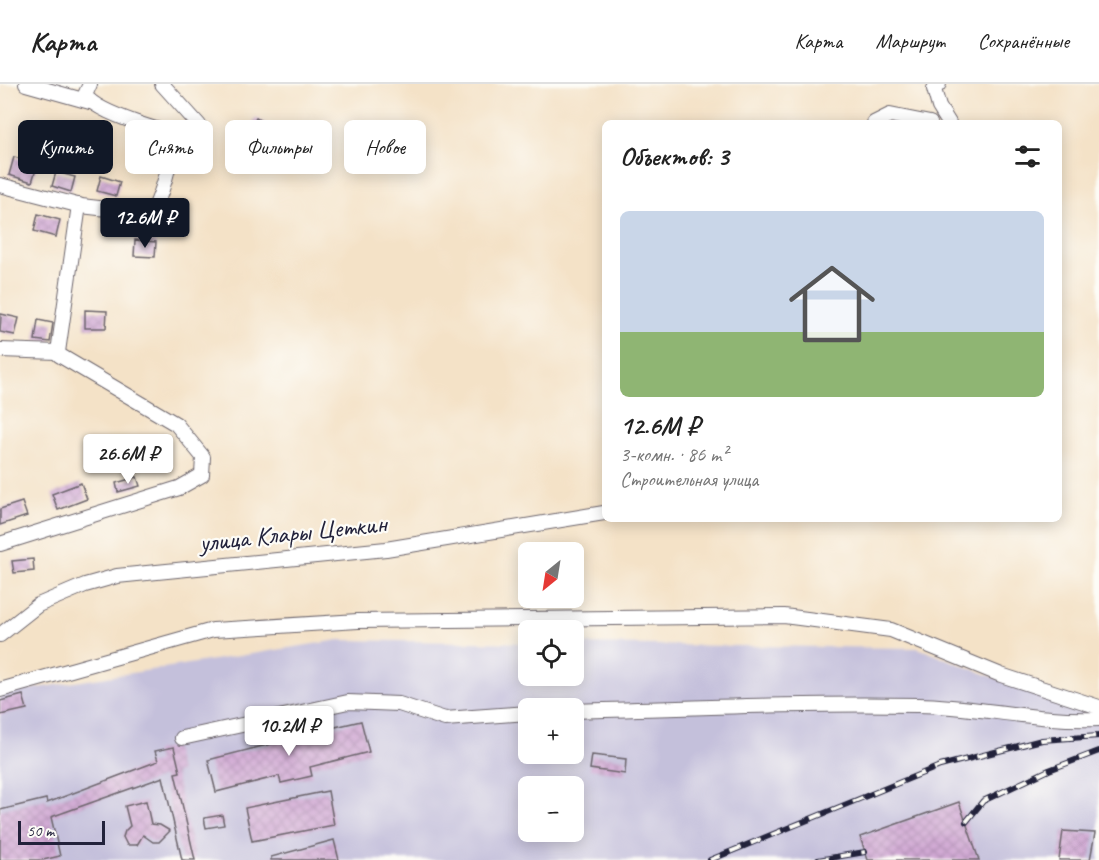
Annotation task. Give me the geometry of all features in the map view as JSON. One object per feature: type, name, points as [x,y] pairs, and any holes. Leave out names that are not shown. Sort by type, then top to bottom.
[{"type":"street","points":[[26,84],[90,102],[132,120]]},
{"type":"street","points":[[90,84],[85,95],[90,102]]},
{"type":"street","points":[[162,84],[194,120]]},
{"type":"street","points":[[936,86],[939,107],[947,120]]},
{"type":"street","points":[[880,120],[890,115],[915,120]]},
{"type":"street","points":[[0,184],[79,205],[152,214],[159,201],[166,174]]},
{"type":"street","points":[[0,544],[179,488],[202,475],[203,457],[176,424],[59,355],[79,205]]},
{"type":"street","points":[[0,350],[58,352]]},
{"type":"street","name":"улица Клары Цеткин","points":[[0,635],[38,605],[85,585],[117,576],[386,549],[602,513]]},
{"type":"street","points":[[0,690],[213,630],[358,621],[784,616],[891,630],[1000,675],[1099,707]]},
{"type":"street","points":[[182,738],[348,702],[399,704],[445,719],[518,714]]},
{"type":"street","points":[[584,711],[771,705],[921,705],[1073,720],[1099,719]]},
{"type":"shaded area","points":[[339,640],[518,643],[518,686],[584,686],[584,644],[918,648],[1099,718],[1099,860],[0,860],[0,694]]},
{"type":"building","points":[[14,157],[18,158],[18,174],[35,174],[32,182],[9,175]]},
{"type":"building","points":[[55,174],[75,177],[71,192],[52,186]]},
{"type":"building","points":[[101,176],[120,182],[116,196],[97,191]]},
{"type":"building","points":[[38,214],[60,220],[56,237],[34,231]]},
{"type":"building","points":[[135,240],[156,242],[155,257],[134,256]]},
{"type":"building","points":[[85,310],[107,311],[106,328],[85,328]]},
{"type":"building","points":[[1,314],[19,318],[15,335],[0,332]]},
{"type":"building","points":[[38,320],[53,323],[50,342],[35,340]]},
{"type":"building","points":[[137,477],[140,486],[118,492],[116,483]]},
{"type":"building","points":[[81,483],[87,499],[58,510],[52,494]]},
{"type":"building","points":[[22,502],[27,516],[0,525],[0,509]]},
{"type":"building","points":[[33,559],[34,571],[14,573],[12,561]]},
{"type":"building","points":[[23,695],[27,709],[0,715],[0,701]]},
{"type":"building","points":[[361,721],[369,752],[310,767],[312,776],[281,783],[279,776],[216,792],[208,760],[271,744],[271,742]]},
{"type":"building","points":[[174,747],[180,772],[175,773],[195,860],[182,860],[163,777],[51,817],[60,856],[43,860],[0,860],[0,810],[46,799],[47,803],[158,761],[155,751]]},
{"type":"building","points":[[592,755],[626,759],[625,774],[590,769]]},
{"type":"building","points":[[328,791],[334,825],[252,841],[245,808]]},
{"type":"building","points":[[146,801],[151,824],[160,825],[170,831],[159,842],[153,842],[143,835],[137,845],[127,845],[123,837],[130,826],[125,806]]},
{"type":"building","points":[[959,802],[979,860],[868,860],[860,837]]},
{"type":"building","points":[[222,815],[224,825],[206,828],[204,818]]},
{"type":"building","points":[[1063,831],[1095,833],[1090,860],[1059,860]]},
{"type":"building","points":[[334,840],[339,860],[271,860],[271,857]]},
{"type":"railway","points":[[710,860],[940,766],[1042,740],[1099,736]]},
{"type":"railway","points":[[966,822],[983,801],[1049,770],[1099,751]]},
{"type":"railway","points":[[818,860],[865,852]]}]
